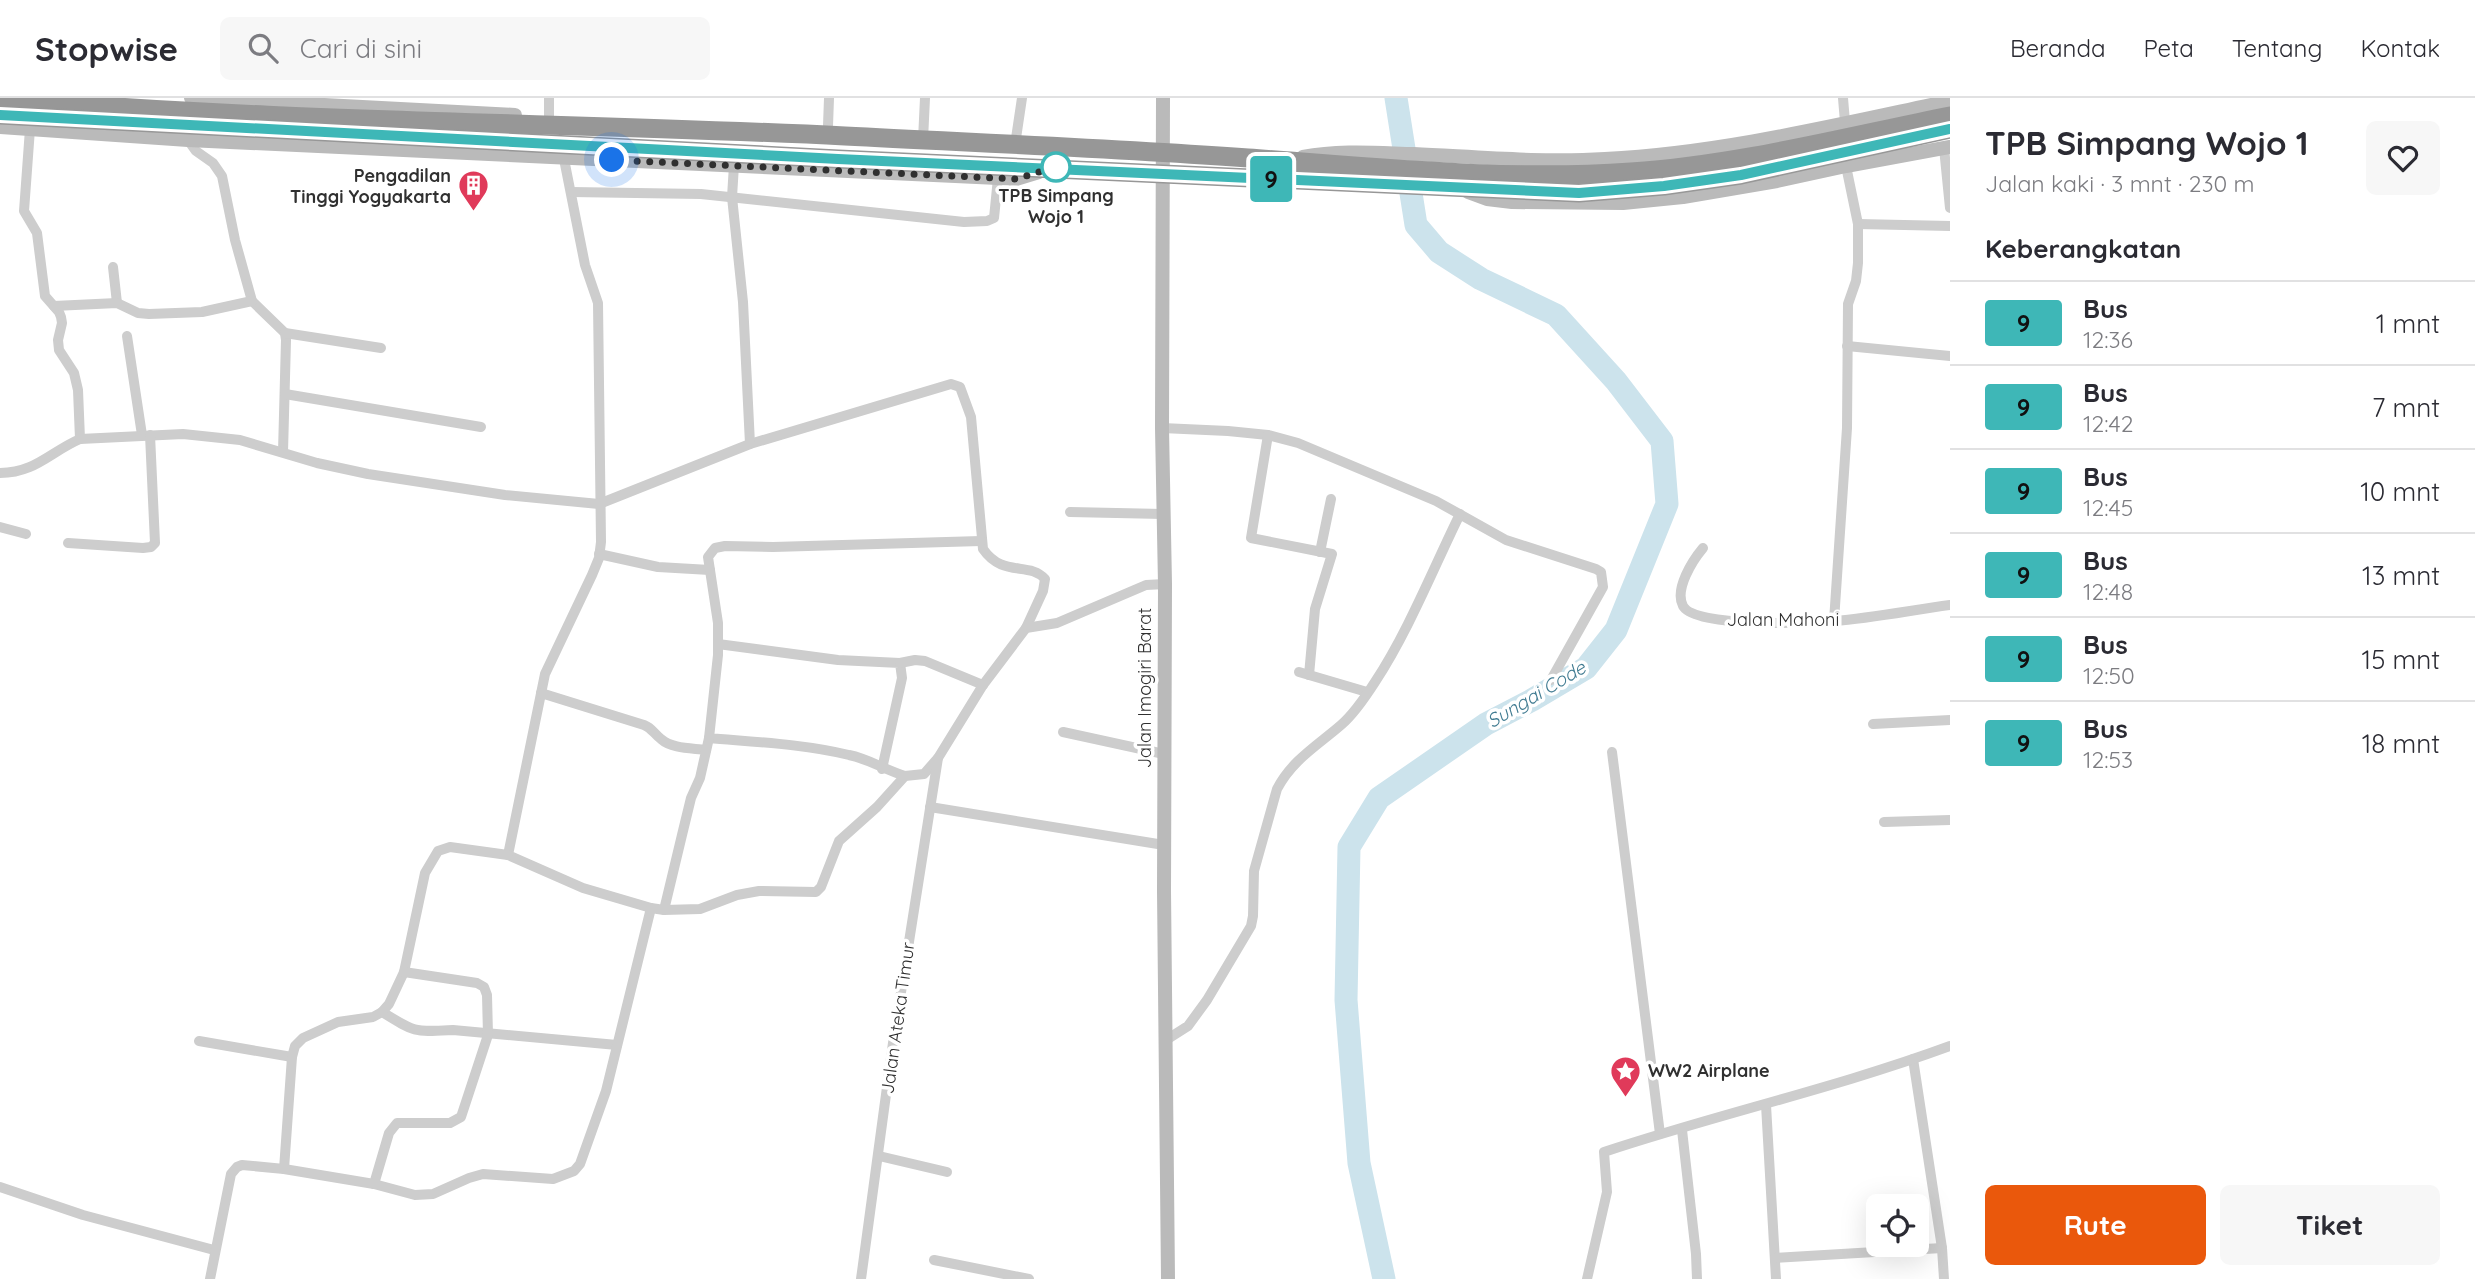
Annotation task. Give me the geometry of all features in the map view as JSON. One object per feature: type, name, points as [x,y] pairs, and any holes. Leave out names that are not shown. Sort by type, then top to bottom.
[{"type":"highway","points":[[0,99],[838,159],[1163,174],[1363,167]]},
{"type":"highway","points":[[0,116],[488,133],[832,131],[920,140],[1284,160],[1450,176],[1633,172],[1727,161],[1939,126],[1950,116]]},
{"type":"highway","points":[[832,131],[838,159]]},
{"type":"street","points":[[191,98],[488,133],[564,159],[1016,179],[1054,167]]},
{"type":"street","points":[[549,98],[549,117]]},
{"type":"street","points":[[0,127],[188,140],[488,133],[549,117],[832,131],[829,98]]},
{"type":"street","points":[[920,140],[925,98]]},
{"type":"street","points":[[1015,145],[1022,98]]},
{"type":"street","name":"Jalan Imogiri Barat","points":[[1163,98],[1162,428],[1168,1279]]},
{"type":"street","points":[[1843,98],[1846,122]]},
{"type":"street","points":[[1950,102],[1939,126],[1950,208]]},
{"type":"street","points":[[1363,167],[1450,176],[1718,148],[1846,122],[1939,126]]},
{"type":"street","points":[[1450,176],[1487,200],[1623,203],[1710,193],[1846,166],[1939,126]]},
{"type":"street","points":[[30,129],[24,211],[37,233],[45,296],[60,312],[62,323],[58,340],[60,350],[74,373],[78,390],[80,439]]},
{"type":"street","points":[[188,140],[213,163],[222,176],[235,240],[252,301],[285,333],[381,348]]},
{"type":"street","points":[[508,855],[545,674],[592,575],[599,554],[598,303],[585,265],[564,159]]},
{"type":"street","points":[[734,165],[732,197],[743,302],[750,444]]},
{"type":"street","points":[[1834,621],[1847,428],[1848,304],[1858,271],[1858,224],[1846,166]]},
{"type":"street","points":[[572,192],[701,194],[914,219],[964,222],[994,218],[998,178]]},
{"type":"street","points":[[1858,224],[1950,226]]},
{"type":"street","points":[[113,267],[117,303]]},
{"type":"street","points":[[54,306],[117,303],[138,313],[149,314],[202,312],[252,301]]},
{"type":"street","points":[[283,452],[285,333]]},
{"type":"street","points":[[68,543],[143,548],[151,547],[155,543],[146,435],[127,336]]},
{"type":"street","points":[[1847,346],[1950,356]]},
{"type":"street","points":[[0,472],[27,470],[65,445],[80,439],[183,434],[240,440],[317,463],[368,474],[505,495],[599,504],[750,444],[951,384],[960,387],[971,417],[983,549],[993,561],[1015,570],[1035,570],[1045,579],[1043,590],[1026,628],[984,685],[938,758],[924,774],[905,776],[882,769],[867,760],[835,751],[707,744],[674,746],[660,739],[644,725],[541,693]]},
{"type":"street","points":[[285,394],[481,427]]},
{"type":"street","points":[[1162,428],[1228,431],[1298,443],[1436,501],[1506,540],[1601,572],[1603,587],[1551,680]]},
{"type":"street","points":[[1268,436],[1251,538],[1332,554],[1315,609],[1304,674],[1367,692]]},
{"type":"street","points":[[1320,552],[1331,499]]},
{"type":"street","points":[[1070,512],[1163,514]]},
{"type":"street","points":[[1166,1040],[1188,1026],[1207,1000],[1251,926],[1254,916],[1254,871],[1277,789],[1283,778],[1296,761],[1343,723],[1367,692],[1398,641],[1460,514]]},
{"type":"street","points":[[0,527],[26,534]]},
{"type":"street","points":[[664,910],[707,744],[718,644],[718,623],[708,557],[711,551],[725,546],[981,541]]},
{"type":"street","name":"Jalan Mahoni","points":[[1703,548],[1688,569],[1683,586],[1683,606],[1690,613],[1726,621],[1753,623],[1834,621],[1950,605]]},
{"type":"street","points":[[599,554],[658,567],[710,570]]},
{"type":"street","points":[[1026,628],[1057,623],[1146,585],[1165,584]]},
{"type":"street","points":[[718,644],[838,660],[901,663],[925,661],[984,685]]},
{"type":"street","points":[[882,769],[902,678],[901,663]]},
{"type":"street","points":[[1873,724],[1950,720]]},
{"type":"street","points":[[1063,732],[1164,754]]},
{"type":"street","points":[[1612,751],[1660,1134]]},
{"type":"street","name":"Jalan Ateka Timur","points":[[861,1279],[893,1043],[938,758]]},
{"type":"street","points":[[284,1169],[295,1046],[303,1038],[323,1027],[373,1017],[389,1004],[404,972],[425,873],[439,851],[450,847],[508,855],[583,888],[664,910],[700,909],[737,895],[759,891],[817,892],[839,841],[877,807],[905,776]]},
{"type":"street","points":[[930,807],[1164,845]]},
{"type":"street","points":[[1884,822],[1950,820]]},
{"type":"street","points":[[211,1279],[214,1250],[231,1174],[237,1167],[249,1164],[284,1169],[374,1184],[415,1195],[433,1194],[483,1174],[553,1179],[574,1171],[580,1164],[606,1091],[651,908]]},
{"type":"street","points":[[374,1184],[389,1133],[397,1123],[444,1124],[458,1121],[488,1035],[487,995],[484,987],[477,983],[404,972]]},
{"type":"street","points":[[382,1012],[419,1032],[453,1030],[617,1045]]},
{"type":"street","points":[[199,1041],[292,1057]]},
{"type":"street","points":[[1587,1279],[1607,1192],[1604,1152],[1766,1105],[1950,1046]]},
{"type":"street","points":[[1913,1059],[1942,1248],[1944,1279]]},
{"type":"street","points":[[1766,1105],[1776,1279]]},
{"type":"street","points":[[1682,1130],[1697,1279]]},
{"type":"street","points":[[879,1156],[947,1172]]},
{"type":"street","points":[[0,1187],[83,1215],[214,1250]]},
{"type":"street","points":[[1775,1258],[1942,1248]]},
{"type":"street","points":[[934,1260],[1029,1279]]},
{"type":"waterway","name":"Sungai Code","points":[[1384,1279],[1359,1163],[1346,1000],[1349,847],[1379,798],[1486,724],[1586,668],[1616,630],[1667,504],[1662,441],[1616,381],[1556,315],[1481,279],[1439,252],[1416,225],[1396,98]]},
{"type":"bus line","name":"9","points":[[0,115],[838,159],[1579,193],[1664,186],[1741,175],[1950,129]]},
{"type":"place","name":"TPB Simpang Wojo 1","points":[[1056,167]]},
{"type":"place","name":"Pengadilan Tinggi Yogyakarta","points":[[474,213]]},
{"type":"place","name":"WW2 Airplane","points":[[1625,1098]]},
{"type":"route","points":[[612,160],[1016,179],[1056,167]]}]
